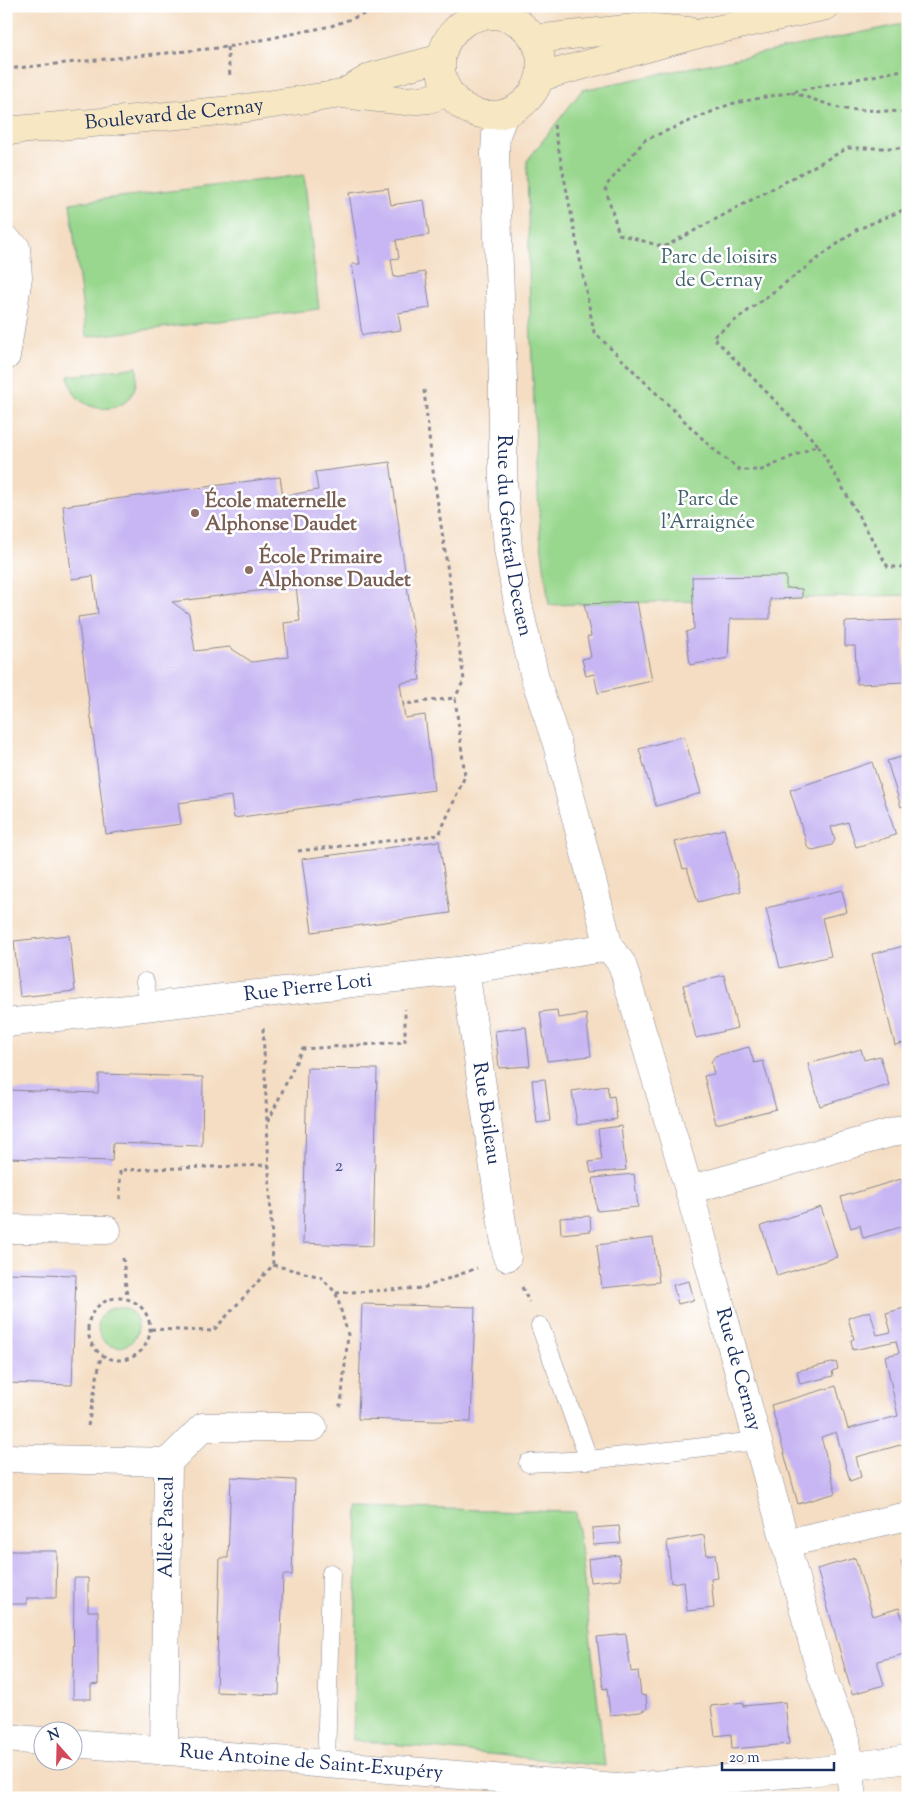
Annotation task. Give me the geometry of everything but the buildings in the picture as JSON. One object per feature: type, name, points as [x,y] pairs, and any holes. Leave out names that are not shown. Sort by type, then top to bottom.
[{"type":"street","points":[[540,77],[702,33],[826,6]]},
{"type":"street","points":[[498,11],[519,23],[535,40],[540,52],[540,77],[527,101],[504,114],[480,115],[467,110],[448,92],[443,81],[441,58],[444,46],[453,32],[463,23],[498,11]]},
{"type":"street","points":[[535,40],[644,27],[702,33]]},
{"type":"street","name":"Boulevard de Cernay","points":[[342,94],[370,77],[441,58]]},
{"type":"street","name":"Boulevard de Cernay","points":[[6,131],[232,110],[342,94],[406,101],[429,99],[448,92]]},
{"type":"street","name":"Rue du Général Decaen","points":[[504,114],[496,135],[495,153],[503,380],[503,479],[508,549],[519,609],[535,678],[557,744],[609,947]]},
{"type":"street","points":[[6,240],[16,248],[18,278],[6,356]]},
{"type":"street","name":"Rue Pierre Loti","points":[[6,1023],[147,994],[262,992],[465,970],[609,947]]},
{"type":"street","name":"Rue de Cernay","points":[[609,947],[622,964],[689,1190],[821,1673],[846,1739],[853,1798]]},
{"type":"street","name":"Rue Boileau","points":[[465,970],[508,1257]]},
{"type":"street","points":[[689,1190],[908,1128]]},
{"type":"street","points":[[6,1229],[107,1230]]},
{"type":"street","name":"Allée Pascal","points":[[164,1751],[168,1462],[203,1427],[313,1427]]},
{"type":"street","points":[[6,1458],[168,1462]]},
{"type":"street","points":[[786,1543],[908,1516]]},
{"type":"street","points":[[6,1738],[32,1740]]},
{"type":"street","name":"Rue Antoine de Saint-Exupéry","points":[[82,1744],[616,1788],[849,1768],[908,1759]]},
{"type":"lane","points":[[540,1326],[589,1460]]},
{"type":"lane","points":[[528,1463],[589,1460],[758,1441]]},
{"type":"lane","points":[[326,1764],[331,1573]]},
{"type":"path","points":[[6,69],[227,47],[331,26],[387,6]]},
{"type":"path","points":[[227,47],[231,85]]},
{"type":"path","points":[[908,68],[730,104],[645,140],[606,187],[619,234],[664,247],[848,148],[908,148]]},
{"type":"path","points":[[789,92],[842,109],[908,112]]},
{"type":"path","points":[[554,125],[594,332],[712,448],[740,470],[762,470],[818,445]]},
{"type":"path","points":[[908,208],[856,230],[713,337],[818,445],[888,567],[908,567]]},
{"type":"path","points":[[298,851],[439,835],[465,776],[454,698],[464,680],[432,464],[424,390]]},
{"type":"path","points":[[403,704],[454,698]]},
{"type":"path","points":[[268,1123],[302,1049],[405,1042],[406,976]]},
{"type":"path","points":[[151,1329],[213,1331],[273,1265],[262,992]]},
{"type":"path","points":[[120,1200],[120,1170],[269,1165]]},
{"type":"path","points":[[336,1293],[423,1288],[508,1257],[540,1326]]},
{"type":"path","points":[[273,1265],[321,1277],[336,1293],[348,1335],[342,1404],[313,1427]]},
{"type":"path","points":[[126,1297],[144,1308],[151,1329],[143,1350],[123,1361],[101,1356],[89,1342],[86,1324],[94,1308],[109,1298],[126,1297]]},
{"type":"path","points":[[82,1460],[101,1356]]},
{"type":"green space","name":"Parc de loisirs de Cernay","points":[[908,23],[908,595],[549,605],[540,535],[530,317],[527,161],[582,90]]},
{"type":"green space","points":[[304,175],[319,309],[86,337],[70,203]]},
{"type":"green space","points":[[137,367],[137,379],[132,394],[124,403],[117,406],[100,408],[84,403],[72,389],[69,376]]},
{"type":"green space","points":[[122,1307],[129,1310],[135,1316],[138,1327],[137,1335],[129,1344],[122,1347],[114,1347],[107,1344],[99,1335],[98,1323],[101,1316],[110,1308]]},
{"type":"green space","points":[[358,1507],[576,1512],[605,1766],[353,1740]]},
{"type":"place","name":"École maternelle Alphonse Daudet","points":[[195,513]]},
{"type":"place","name":"École Primaire Alphonse Daudet","points":[[249,570]]},
{"type":"park label","name":"Parc de l'Arraignée","points":[[708,512]]}]
